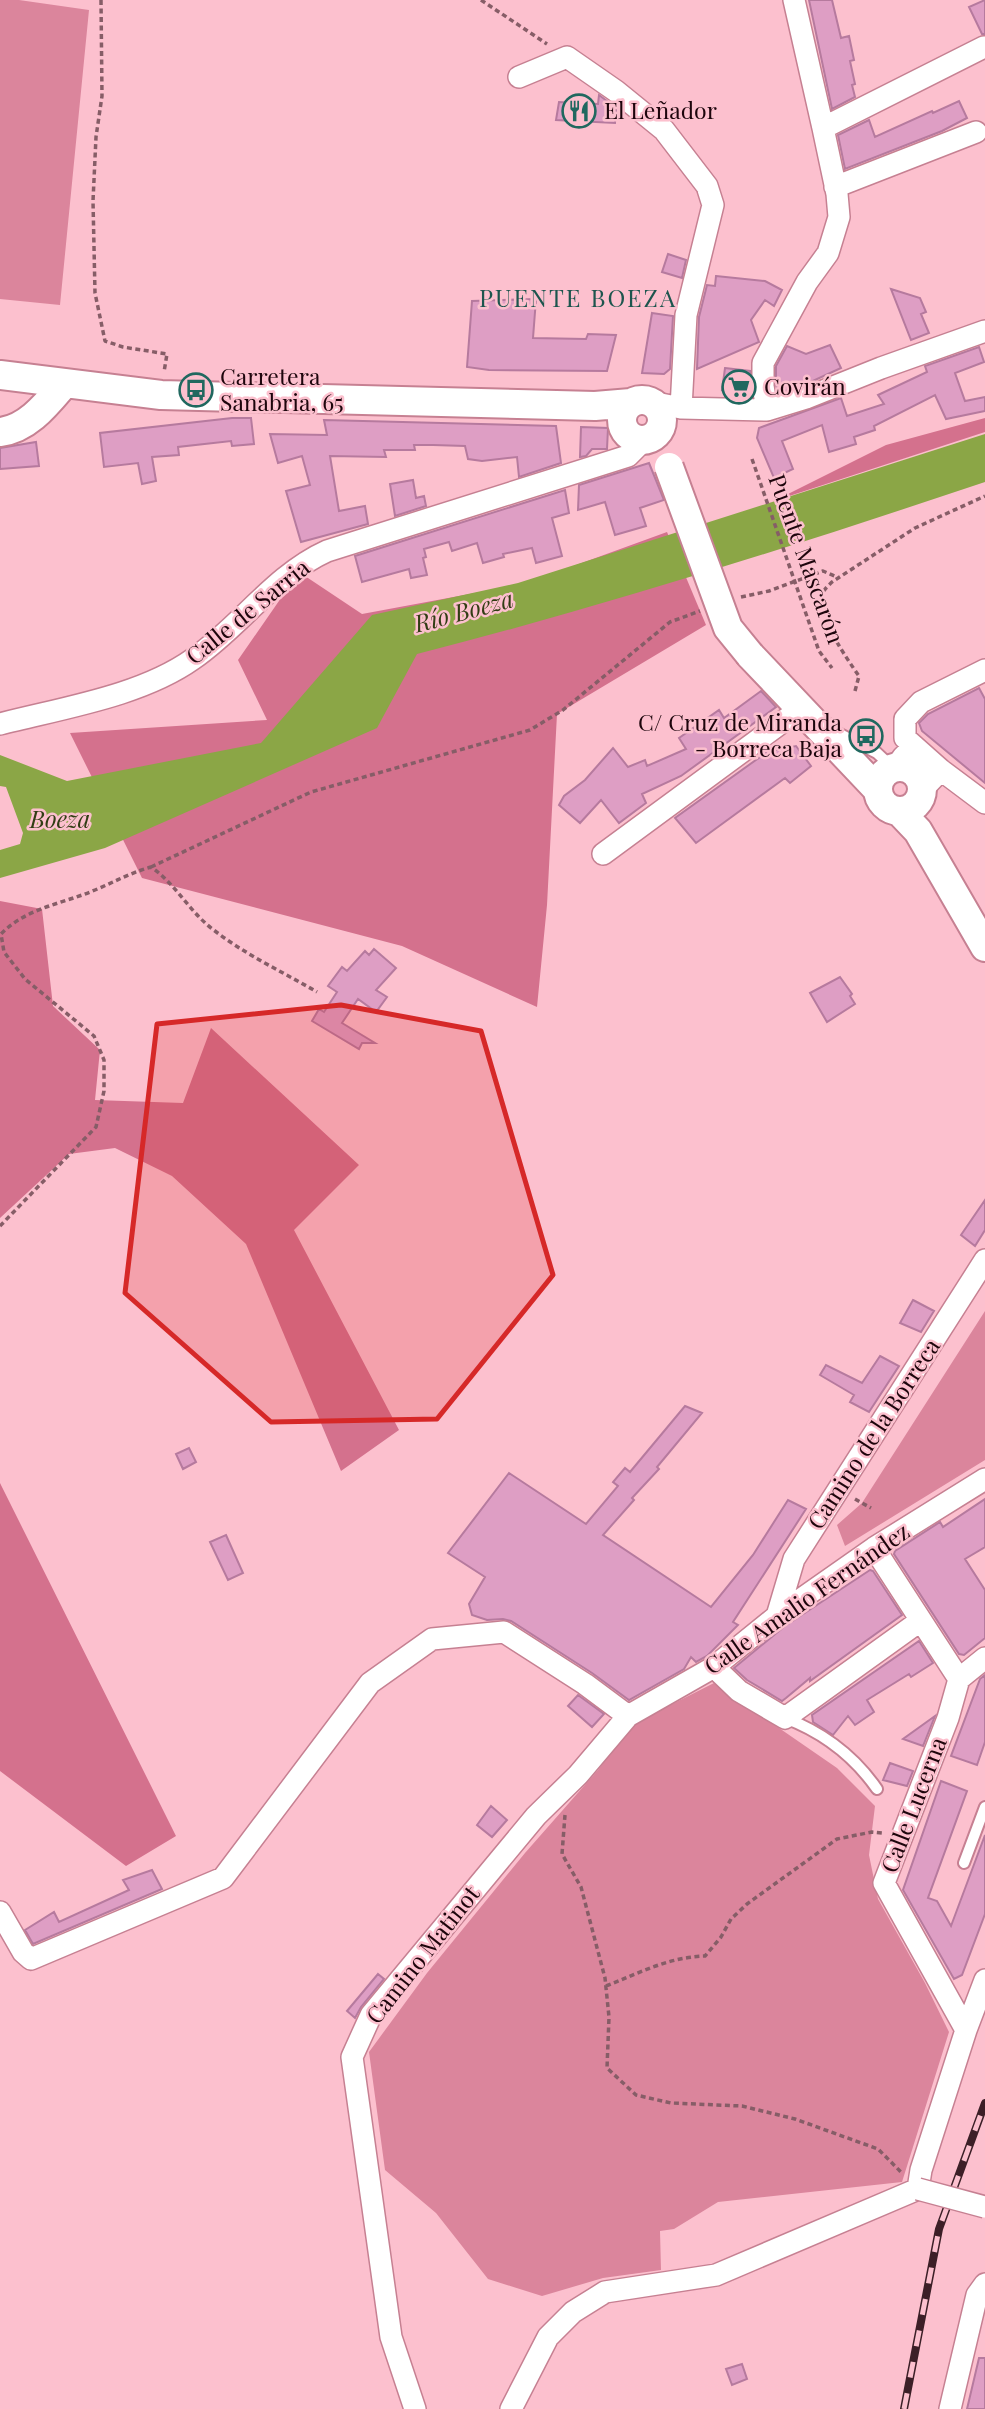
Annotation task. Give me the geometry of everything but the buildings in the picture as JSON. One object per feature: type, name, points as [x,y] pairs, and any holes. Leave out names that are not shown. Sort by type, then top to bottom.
[{"type":"street","points":[[767,410],[763,363],[807,282],[828,253],[839,217],[823,128],[794,0]]},
{"type":"street","points":[[823,128],[984,47]]},
{"type":"street","points":[[519,77],[566,57],[616,91],[663,130],[707,186],[713,205],[686,315],[649,432],[728,628],[817,727],[894,768],[913,771],[920,779],[920,801],[949,887],[985,947]]},
{"type":"street","points":[[835,187],[976,132]]},
{"type":"street","name":"Calle de Sarria","points":[[0,724],[139,687],[166,676],[196,658],[304,562],[327,551],[649,432],[767,410],[985,331]]},
{"type":"street","points":[[0,375],[45,403],[161,395],[595,407],[649,432]]},
{"type":"street","points":[[0,432],[13,430],[45,403]]},
{"type":"street","points":[[985,670],[921,702],[905,719],[905,738],[880,799],[887,807],[920,801],[985,803]]},
{"type":"street","points":[[603,854],[817,727]]},
{"type":"street","name":"Camino de la Borreca","points":[[777,1616],[794,1559],[985,1260]]},
{"type":"street","name":"Calle Amalio Fernández","points":[[628,1716],[714,1667],[777,1616],[874,1548],[985,1479]]},
{"type":"street","points":[[874,1548],[959,1679],[985,1658]]},
{"type":"street","points":[[714,1667],[739,1691],[785,1718],[920,1621]]},
{"type":"street","points":[[0,1912],[23,1952],[31,1959],[223,1878],[370,1683],[432,1639],[504,1632],[585,1684],[628,1716]]},
{"type":"street","name":"Calle Lucerna","points":[[959,1679],[948,1718],[884,1883],[966,2030]]},
{"type":"street","name":"Camino Matinot","points":[[415,2409],[391,2337],[352,2057],[371,2015],[536,1816],[568,1785],[628,1716]]},
{"type":"street","points":[[918,2189],[921,2170],[985,1980]]},
{"type":"street","points":[[511,2409],[548,2337],[573,2312],[605,2292],[716,2275],[918,2189],[985,2207]]},
{"type":"street","points":[[950,2409],[977,2295],[985,2284]]},
{"type":"lane","points":[[785,1718],[825,1737],[866,1773],[877,1789]]},
{"type":"lane","points":[[964,1863],[985,1807]]},
{"type":"path","points":[[101,0],[102,96],[96,137],[93,201],[95,293],[106,341],[167,354],[163,378]]},
{"type":"path","points":[[481,0],[566,57]]},
{"type":"path","name":"Puente Mascarón","points":[[752,458],[819,651],[831,668]]},
{"type":"path","points":[[855,691],[859,676],[836,643],[821,599],[822,592],[915,528],[985,496]]},
{"type":"path","points":[[738,598],[769,591],[823,571],[839,578]]},
{"type":"path","points":[[0,1226],[96,1127],[104,1091],[104,1059],[94,1036],[25,979],[4,952],[1,934],[14,920],[151,867],[311,792],[530,730],[563,710],[670,622],[704,610]]},
{"type":"path","points":[[151,867],[165,876],[186,905],[215,931],[317,992]]},
{"type":"path","points":[[568,1785],[562,1854],[582,1887],[606,1986],[609,2017],[607,2067],[636,2095],[671,2103],[742,2106],[795,2119],[878,2149],[918,2189]]},
{"type":"path","points":[[606,1986],[657,1964],[689,1956],[705,1956],[731,1920],[747,1904],[837,1839],[872,1832],[902,1835]]},
{"type":"highlighted area","points":[[341,1005],[481,1031],[553,1275],[437,1419],[271,1422],[125,1293],[157,1024]]},
{"type":"shaded area","points":[[0,0],[19,0],[89,10],[60,305],[0,299]]},
{"type":"shaded area","points":[[985,418],[985,432],[774,501],[886,445]]},
{"type":"shaded area","points":[[667,532],[706,625],[557,714],[547,905],[537,1007],[402,946],[142,878],[70,733],[267,720],[238,660],[299,572],[362,614],[524,584]]},
{"type":"shaded area","points":[[0,901],[42,909],[53,1006],[100,1050],[95,1100],[183,1103],[211,1028],[359,1165],[294,1230],[399,1430],[341,1471],[246,1244],[172,1176],[115,1148],[69,1154],[0,1218]]},
{"type":"shaded area","points":[[985,1311],[985,1460],[845,1546],[837,1525],[862,1503]]},
{"type":"shaded area","points":[[0,1483],[176,1836],[126,1866],[0,1771]]},
{"type":"shaded area","points":[[714,1683],[837,1768],[875,1806],[869,1855],[878,1899],[949,2032],[902,2182],[718,2202],[674,2229],[660,2231],[661,2270],[603,2278],[542,2296],[488,2279],[436,2213],[385,2170],[369,2052],[427,1973],[525,1853],[598,1770],[631,1725]]},
{"type":"water","name":"Boeza","points":[[985,434],[985,482],[702,573],[417,654],[377,728],[105,848],[0,878],[0,850],[20,844],[23,833],[6,787],[0,786],[0,755],[67,781],[261,743],[372,615],[518,583]]},
{"type":"railway","points":[[904,2409],[939,2229],[985,2103]]},
{"type":"place","name":"El Leñador","points":[[579,111]]},
{"type":"place","name":"Covirán","points":[[739,387]]},
{"type":"place","name":"Carretera Sanabria, 65","points":[[196,390]]},
{"type":"place","name":"C/ Cruz de Miranda - Borreca Baja","points":[[866,736]]},
{"type":"district","name":"PUENTE BOEZA","points":[[578,299]]},
{"type":"water label","name":"Río Boeza","points":[[464,612]]}]
